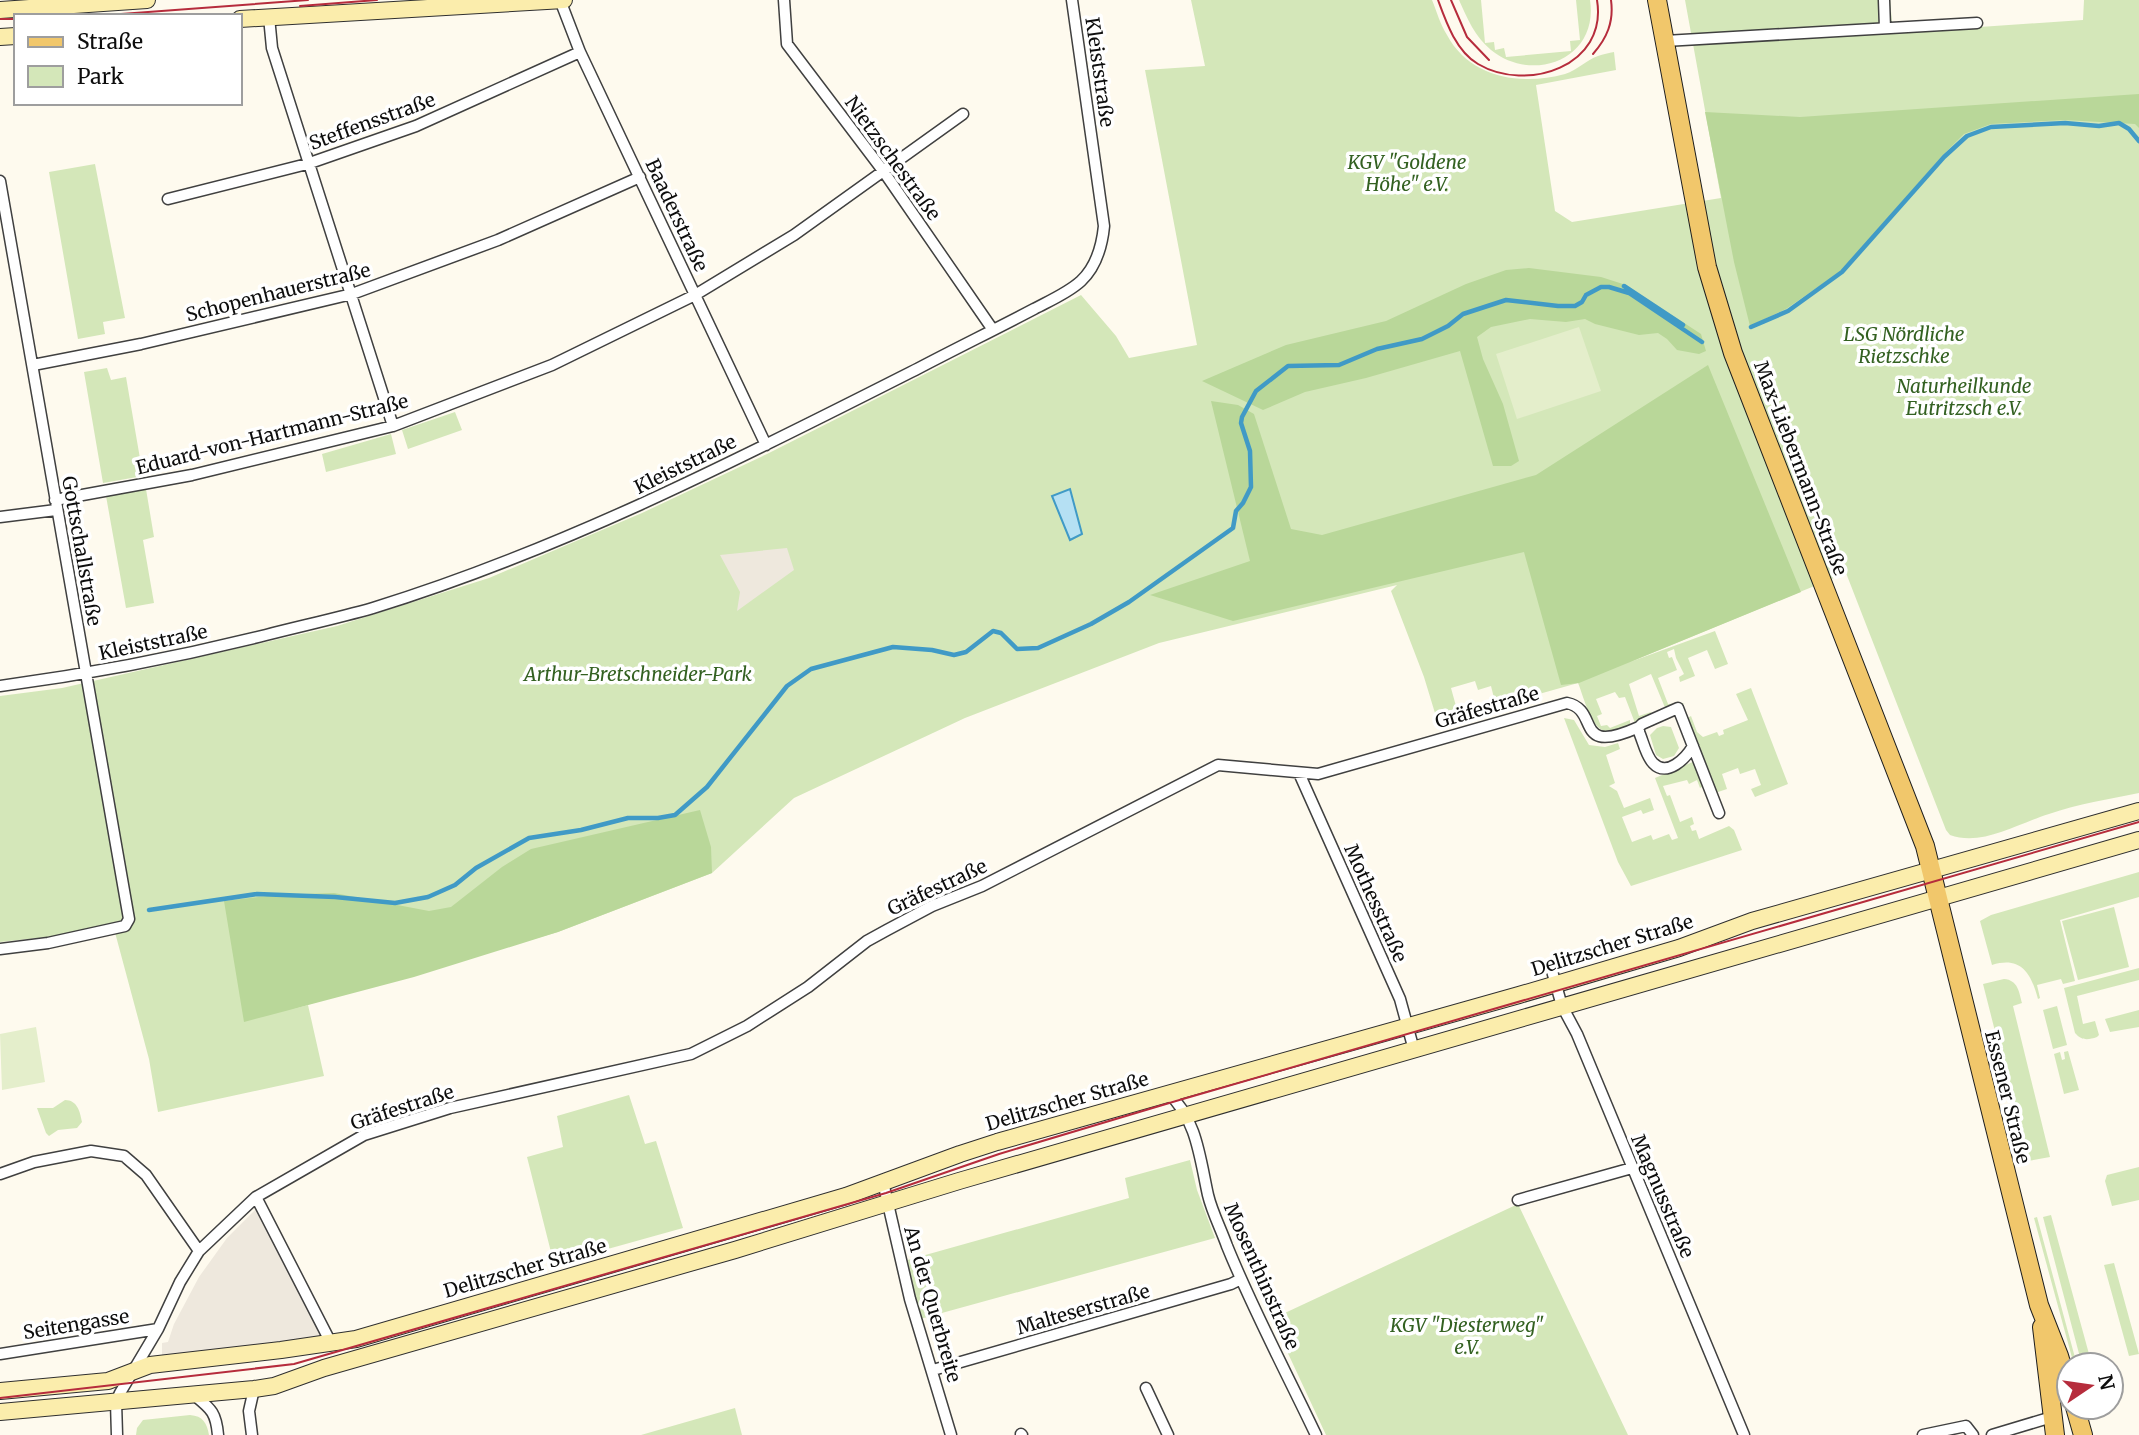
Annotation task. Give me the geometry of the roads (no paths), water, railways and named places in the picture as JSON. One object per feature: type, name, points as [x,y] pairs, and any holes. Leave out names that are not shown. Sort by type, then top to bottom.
[{"type":"main road","points":[[0,10],[147,0]]},
{"type":"main road","points":[[242,19],[561,0]]},
{"type":"main road","name":"Max-Liebermann-Straße","points":[[1657,0],[1716,304],[1914,817],[1937,899]]},
{"type":"main road","name":"Delitzscher Straße","points":[[0,1391],[108,1381],[132,1371],[168,1362],[356,1339],[846,1196],[960,1154],[1408,1027],[1554,977],[1679,948],[1752,921],[2139,811]]},
{"type":"main road","points":[[0,1412],[274,1386],[337,1364],[889,1204],[959,1181],[2139,840]]},
{"type":"main road","name":"Essener Straße","points":[[1937,899],[2039,1304],[2057,1351]]},
{"type":"main road","name":"Essener Straße","points":[[2039,1304],[2055,1435]]},
{"type":"street","name":"Baaderstraße","points":[[561,0],[580,52],[766,444]]},
{"type":"street","name":"Nietzschestraße","points":[[784,0],[787,44],[884,172],[993,330]]},
{"type":"street","name":"Kleiststraße","points":[[0,686],[86,674],[199,652],[371,608],[520,558],[605,522],[766,444],[1065,292],[1082,281],[1094,265],[1102,246],[1104,226],[1072,0]]},
{"type":"street","points":[[1884,0],[1885,28]]},
{"type":"street","points":[[269,17],[271,48],[393,426]]},
{"type":"street","points":[[1665,41],[1977,23]]},
{"type":"street","name":"Steffensstraße","points":[[168,199],[307,164],[416,126],[580,52]]},
{"type":"street","name":"Eduard-von-Hartmann-Straße","points":[[0,516],[192,475],[393,426],[552,365],[695,295],[794,235],[963,114]]},
{"type":"street","name":"Schopenhauerstraße","points":[[33,365],[141,344],[352,294],[498,240],[640,177]]},
{"type":"street","name":"Gottschallstraße","points":[[0,181],[5,233],[33,365],[129,919],[125,926],[48,943],[0,949]]},
{"type":"street","name":"Gräfestraße","points":[[116,1402],[199,1251],[223,1234],[256,1197],[364,1135],[450,1108],[691,1054],[747,1026],[808,987],[867,941],[887,930],[932,906],[982,886],[1218,765],[1312,775],[1566,703],[1575,705],[1593,732],[1603,738],[1616,737],[1678,708],[1719,813]]},
{"type":"street","points":[[1639,727],[1651,762],[1659,767],[1668,768],[1684,760],[1693,746]]},
{"type":"street","name":"Mothesstraße","points":[[1299,773],[1400,999],[1414,1050]]},
{"type":"street","name":"Magnusstraße","points":[[1554,977],[1562,1006],[1577,1034],[1744,1435]]},
{"type":"street","name":"Mosenthinstraße","points":[[1168,1093],[1186,1115],[1204,1170],[1209,1198],[1241,1279],[1315,1435]]},
{"type":"street","points":[[0,1174],[34,1162],[91,1151],[124,1156],[146,1175],[199,1251]]},
{"type":"street","points":[[1518,1199],[1632,1168]]},
{"type":"street","name":"An der Querbreite","points":[[883,1182],[911,1299],[951,1435]]},
{"type":"street","points":[[256,1197],[295,1278],[315,1307],[331,1343]]},
{"type":"street","name":"Malteserstraße","points":[[933,1370],[1241,1279]]},
{"type":"street","name":"Seitengasse","points":[[0,1354],[158,1329]]},
{"type":"street","points":[[1146,1388],[1168,1435]]},
{"type":"street","points":[[252,1435],[249,1411],[254,1389]]},
{"type":"street","points":[[194,1395],[212,1410],[218,1435]]},
{"type":"street","points":[[116,1402],[117,1435]]},
{"type":"street","points":[[1992,1435],[2052,1417]]},
{"type":"street","points":[[1923,1435],[1966,1426],[1973,1435]]},
{"type":"water","points":[[1070,489],[1082,534],[1070,540],[1052,496]]},
{"type":"waterway","points":[[1751,327],[1788,311],[1842,272],[1944,157],[1967,136],[1991,127],[2065,123],[2099,126],[2119,123],[2129,129],[2139,141]]},
{"type":"waterway","points":[[1624,286],[1683,325]]},
{"type":"waterway","points":[[149,910],[257,894],[395,903],[428,897],[455,885],[476,868],[529,838],[581,830],[628,818],[675,815],[707,787],[787,686],[811,669],[893,647],[954,655],[966,652],[993,631],[1001,633],[1017,649],[1038,648],[1091,624],[1129,602],[1233,528],[1236,511],[1251,487],[1250,451],[1241,423],[1242,417],[1256,391],[1288,366],[1339,365],[1377,349],[1422,339],[1448,326],[1463,314],[1506,300],[1575,306],[1582,302],[1586,295],[1601,287],[1629,293],[1702,342]]},
{"type":"tram line","points":[[121,14],[308,0]]},
{"type":"tram line","points":[[300,6],[377,0]]},
{"type":"tram line","points":[[1438,0],[1453,35],[1470,58],[1498,72],[1519,76],[1560,68],[1577,57],[1590,42],[1597,23],[1597,0]]},
{"type":"tram line","points":[[1451,0],[1467,37],[1489,60]]},
{"type":"tram line","points":[[1593,54],[1608,29],[1611,0]]},
{"type":"tram line","points":[[0,19],[14,19]]},
{"type":"tram line","points":[[0,1398],[294,1364],[886,1193],[999,1154],[1176,1101],[2139,822]]},
{"type":"park label","name":"KGV \"Goldene Höhe\" e.V.","points":[[1407,173]]},
{"type":"park label","name":"LSG Nördliche Rietzschke","points":[[1904,345]]},
{"type":"park label","name":"Naturheilkunde Eutritzsch e.V.","points":[[1964,397]]},
{"type":"park label","name":"Arthur-Bretschneider-Park","points":[[638,674]]},
{"type":"park label","name":"KGV \"Diesterweg\" e.V.","points":[[1467,1336]]}]
